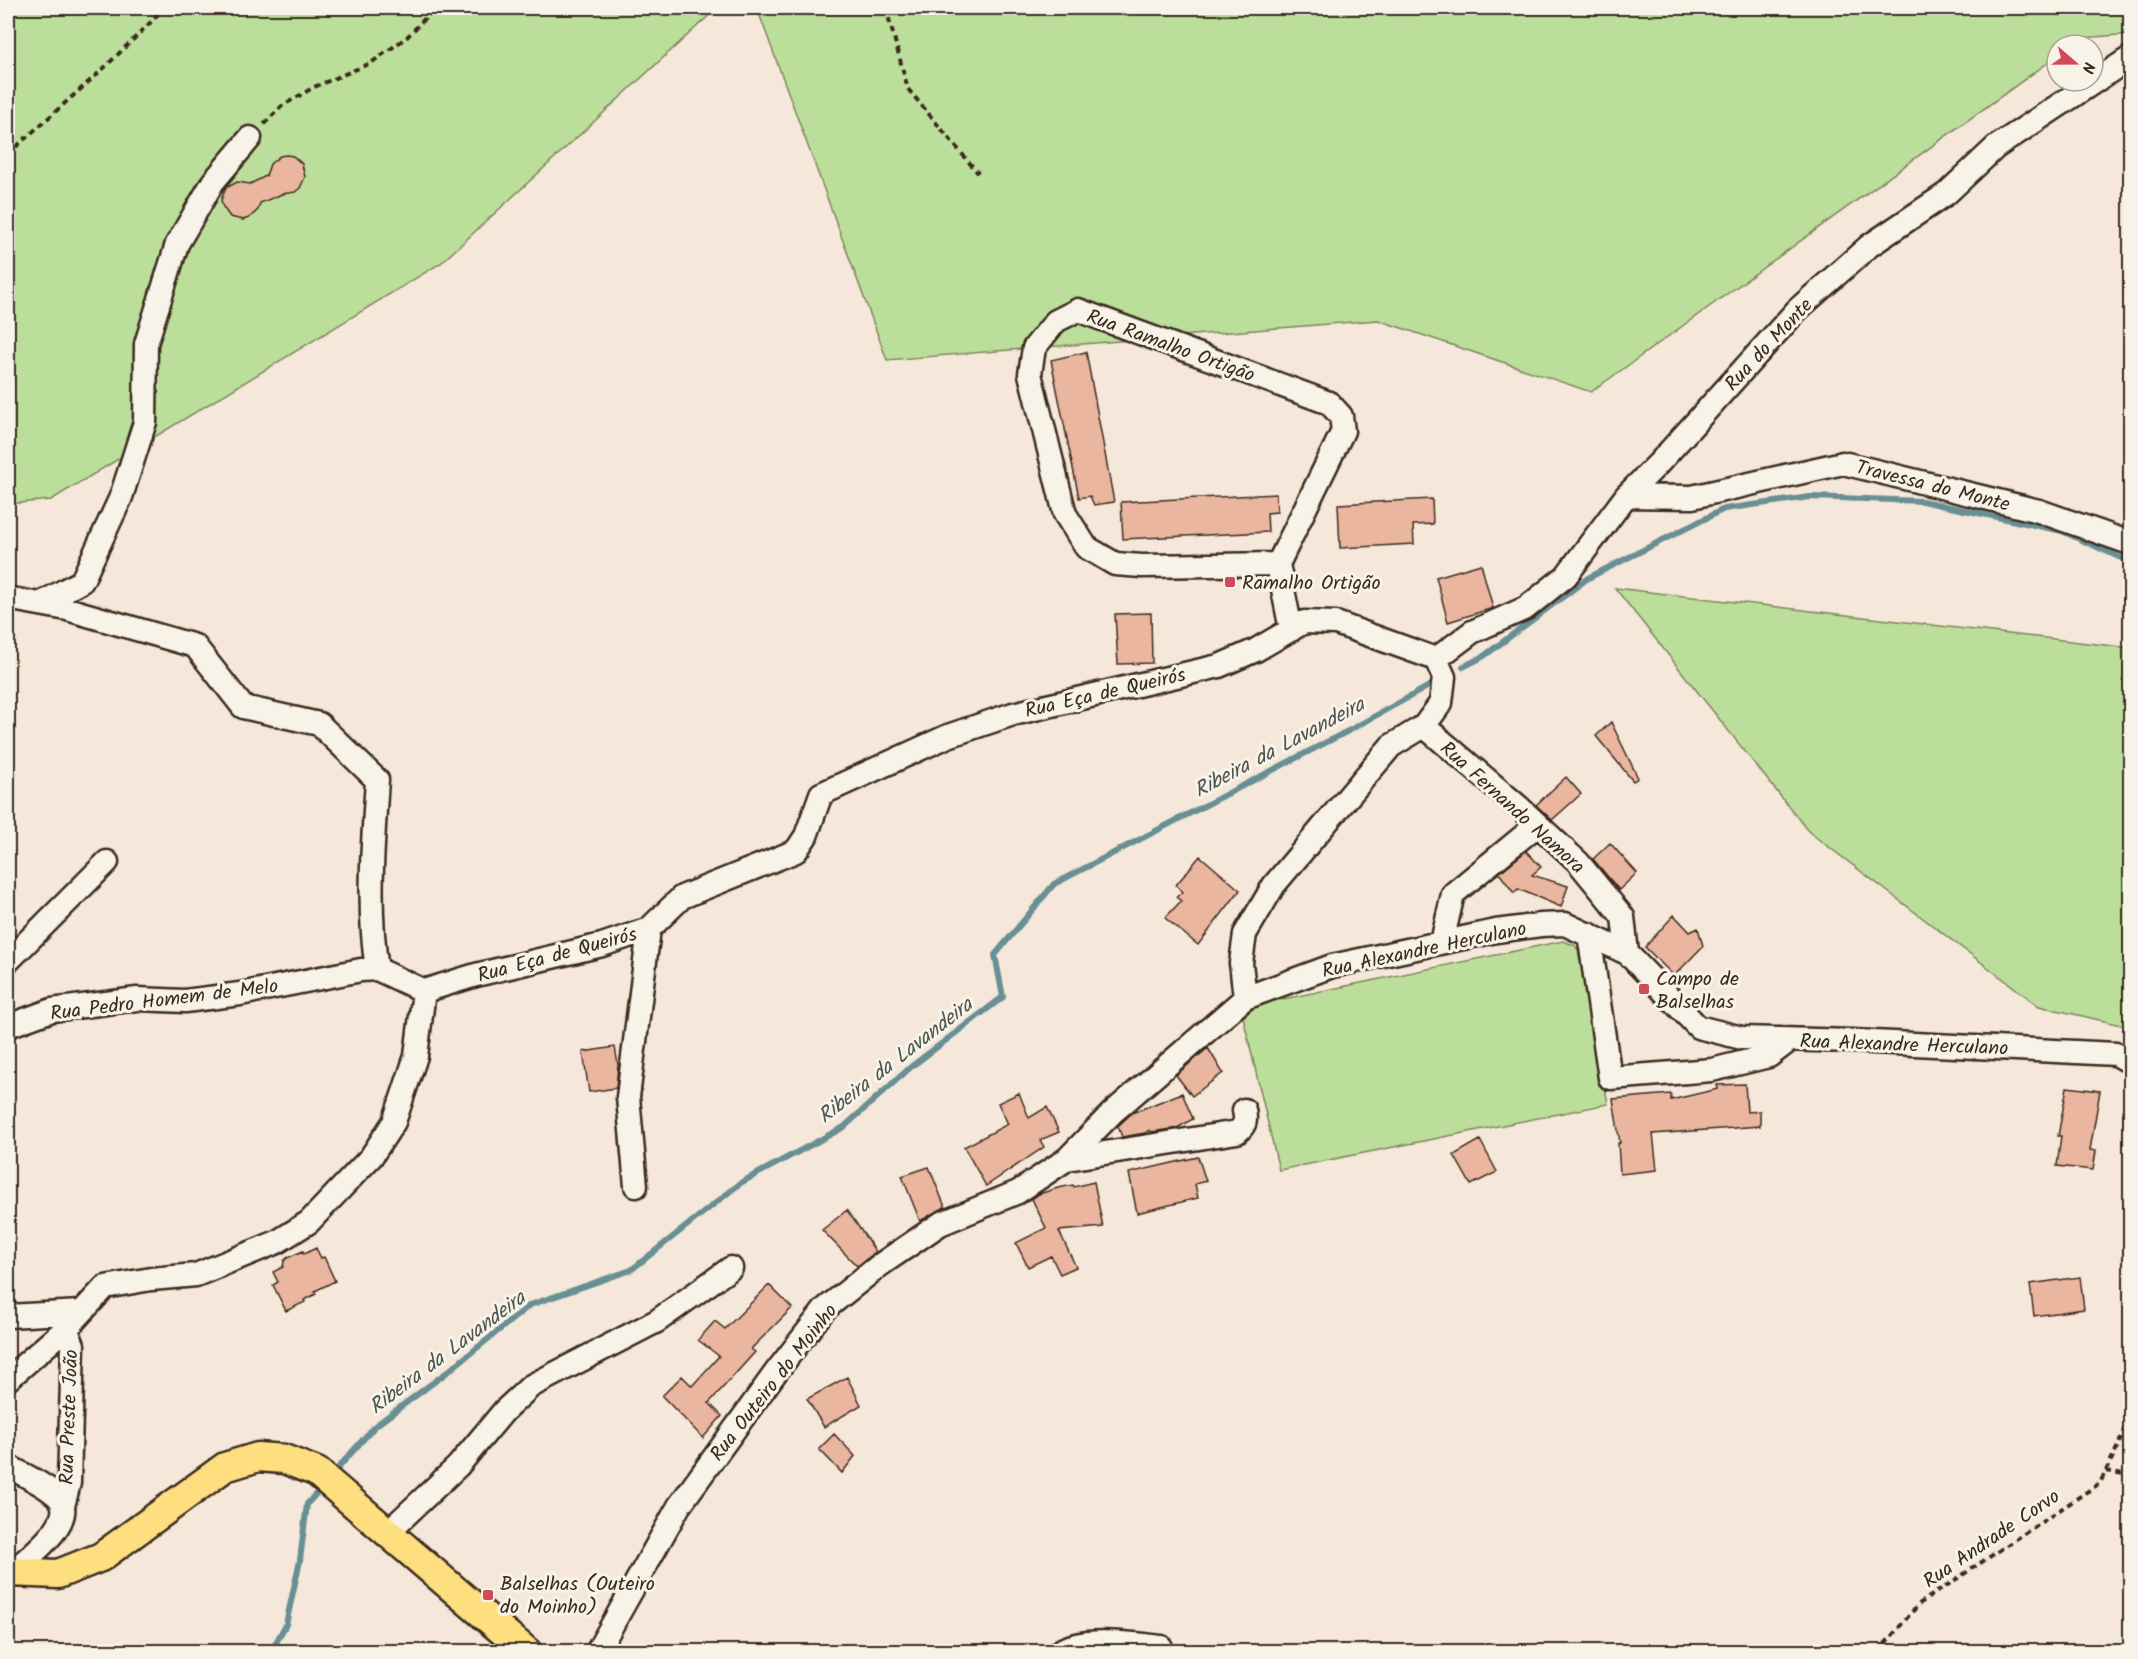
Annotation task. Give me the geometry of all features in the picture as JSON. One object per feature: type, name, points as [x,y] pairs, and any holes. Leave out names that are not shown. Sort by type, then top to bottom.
[{"type":"main road","points":[[10,1572],[57,1574],[101,1557],[225,1467],[258,1457],[284,1458],[328,1480],[528,1652]]},
{"type":"street","name":"Rua do Monte","points":[[1436,659],[1472,633],[1526,608],[1566,576],[1626,496],[1658,464],[1797,310],[1869,246],[1946,194],[1996,147],[2130,58]]},
{"type":"street","points":[[40,604],[82,581],[121,496],[145,422],[146,344],[177,244],[213,182],[250,138]]},
{"type":"street","name":"Rua Ramalho Ortigão","points":[[1077,310],[1329,403],[1341,416],[1343,431],[1278,564],[1142,566],[1115,564],[1086,547],[1065,514],[1030,374],[1034,348],[1056,321],[1077,310]]},
{"type":"street","name":"Travessa do Monte","points":[[1626,496],[1692,497],[1843,463],[2039,511],[2130,543]]},
{"type":"street","points":[[1278,564],[1291,630]]},
{"type":"street","points":[[8,602],[12,599],[67,609],[195,646],[243,707],[320,724],[376,780],[371,869],[377,969],[424,992],[416,1056],[394,1122],[371,1157],[309,1222],[277,1242],[196,1275],[151,1279],[105,1287],[74,1320],[8,1379]]},
{"type":"street","name":"Rua Eça de Queirós","points":[[424,992],[476,975],[602,945],[649,929],[682,897],[796,851],[806,836],[821,794],[948,736],[1013,714],[1219,666],[1256,650],[1304,622],[1336,623],[1436,659]]},
{"type":"street","points":[[1245,998],[1241,963],[1245,934],[1274,885],[1391,746],[1425,726],[1441,703],[1444,677],[1436,659]]},
{"type":"street","name":"Rua Fernando Namora","points":[[1425,726],[1578,862],[1623,917],[1627,953]]},
{"type":"street","points":[[1442,942],[1453,894],[1538,825]]},
{"type":"street","points":[[8,961],[107,862]]},
{"type":"street","name":"Rua Alexandre Herculano","points":[[1067,1159],[1112,1113],[1245,998],[1332,966],[1496,931],[1541,925],[1565,924],[1627,953],[1698,1027],[1742,1038],[2116,1054],[2130,1062]]},
{"type":"street","points":[[636,1186],[628,1097],[649,929]]},
{"type":"street","points":[[1589,934],[1610,1078],[1712,1070],[1769,1056],[1790,1040]]},
{"type":"street","name":"Rua Pedro Homem de Melo","points":[[8,1026],[52,1010],[137,999],[185,1001],[240,994],[361,970],[377,969]]},
{"type":"street","name":"Rua Outeiro do Moinho","points":[[597,1652],[679,1506],[776,1371],[825,1310],[880,1265],[940,1224],[1018,1192],[1067,1159],[1237,1132],[1244,1126],[1246,1119],[1244,1110]]},
{"type":"street","points":[[388,1532],[458,1466],[504,1411],[531,1386],[657,1321],[731,1268]]},
{"type":"street","points":[[8,1316],[74,1320]]},
{"type":"street","name":"Rua Preste João","points":[[10,1572],[58,1529],[63,1518],[63,1506],[69,1483],[74,1320]]},
{"type":"street","name":"Rua Preste João","points":[[8,1466],[58,1496],[63,1506]]},
{"type":"street","points":[[1059,1652],[1066,1647],[1109,1642],[1161,1647]]},
{"type":"path","points":[[8,154],[102,70],[163,8]]},
{"type":"path","points":[[250,138],[282,106],[314,87],[371,63],[407,37],[435,8]]},
{"type":"path","points":[[886,8],[908,89],[978,173]]},
{"type":"path","name":"Rua Andrade Corvo","points":[[1878,1652],[1919,1604],[2100,1483],[2120,1444],[2130,1412]]},
{"type":"path","points":[[2106,1471],[2130,1475]]},
{"type":"green space","points":[[8,8],[717,8],[441,263],[51,500],[8,504]]},
{"type":"green space","points":[[757,8],[2130,8],[2130,34],[2105,36],[2105,33],[2045,33],[2045,65],[1591,392],[1378,320],[887,360]]},
{"type":"green space","points":[[1615,588],[2130,648],[2130,1027],[2039,1006],[1809,832]]},
{"type":"green space","points":[[1563,941],[1574,945],[1580,952],[1608,1104],[1279,1170],[1243,1017],[1259,1004]]},
{"type":"building","points":[[280,156],[293,156],[302,164],[305,177],[300,188],[295,192],[282,194],[260,203],[258,210],[249,218],[243,220],[230,217],[221,200],[226,188],[237,182],[250,184],[266,176],[270,164]]},
{"type":"building","points":[[1086,352],[1114,502],[1094,505],[1090,496],[1079,498],[1051,360]]},
{"type":"building","points":[[1276,494],[1277,512],[1267,513],[1268,532],[1123,539],[1121,502]]},
{"type":"building","points":[[1432,499],[1433,524],[1413,525],[1414,544],[1340,548],[1338,504]]},
{"type":"building","points":[[1481,564],[1493,608],[1448,622],[1436,577]]},
{"type":"building","points":[[1151,613],[1152,663],[1118,664],[1115,614]]},
{"type":"building","points":[[1611,722],[1638,778],[1633,781],[1596,736]]},
{"type":"building","points":[[1566,777],[1581,794],[1552,820],[1536,805]]},
{"type":"building","points":[[1610,843],[1637,873],[1619,890],[1593,859]]},
{"type":"building","points":[[1526,851],[1541,867],[1532,875],[1568,886],[1561,907],[1518,889],[1514,893],[1499,873]]},
{"type":"building","points":[[1200,856],[1240,890],[1198,945],[1165,918],[1181,901],[1176,897],[1183,892],[1176,885]]},
{"type":"building","points":[[1674,915],[1690,932],[1698,928],[1703,946],[1674,976],[1645,947]]},
{"type":"building","points":[[615,1047],[618,1065],[616,1088],[589,1092],[583,1052]]},
{"type":"building","points":[[1208,1048],[1223,1073],[1192,1096],[1176,1075]]},
{"type":"building","points":[[1745,1084],[1747,1112],[1760,1111],[1760,1126],[1653,1134],[1657,1170],[1620,1174],[1618,1143],[1620,1143],[1613,1099],[1671,1094],[1671,1100],[1718,1089],[1717,1085]]},
{"type":"building","points":[[2067,1087],[2100,1091],[2090,1150],[2096,1151],[2093,1170],[2057,1166],[2061,1136],[2058,1136]]},
{"type":"building","points":[[1019,1093],[1029,1118],[1047,1107],[1059,1132],[1040,1140],[1044,1147],[986,1186],[964,1147],[1008,1124],[998,1103]]},
{"type":"building","points":[[1182,1093],[1193,1119],[1177,1128],[1151,1132],[1150,1130],[1122,1137],[1118,1126],[1132,1113]]},
{"type":"building","points":[[1480,1140],[1497,1172],[1471,1185],[1454,1155]]},
{"type":"building","points":[[1198,1157],[1206,1181],[1195,1184],[1198,1198],[1137,1213],[1129,1173]]},
{"type":"building","points":[[929,1167],[945,1207],[920,1221],[902,1176]]},
{"type":"building","points":[[1094,1182],[1103,1227],[1059,1231],[1076,1267],[1060,1274],[1051,1256],[1028,1267],[1016,1243],[1046,1228],[1032,1199],[1039,1194],[1058,1188]]},
{"type":"building","points":[[847,1210],[876,1252],[857,1266],[822,1230]]},
{"type":"building","points":[[316,1248],[321,1258],[324,1257],[335,1281],[315,1291],[316,1294],[304,1300],[305,1302],[286,1311],[273,1285],[278,1282],[273,1272],[283,1267],[287,1258]]},
{"type":"building","points":[[2080,1277],[2084,1309],[2034,1316],[2030,1284]]},
{"type":"building","points":[[769,1285],[792,1308],[751,1349],[755,1352],[709,1403],[722,1416],[703,1438],[662,1396],[682,1376],[692,1386],[719,1356],[698,1340],[715,1321],[725,1329]]},
{"type":"building","points":[[847,1377],[861,1405],[824,1427],[807,1399]]},
{"type":"building","points":[[834,1434],[855,1456],[842,1473],[819,1449]]},
{"type":"waterway","name":"Ribeira da Lavandeira","points":[[1463,667],[1484,656],[1588,578],[1724,509],[1810,497],[1922,501],[2062,531],[2130,562]]},
{"type":"waterway","name":"Ribeira da Lavandeira","points":[[331,1476],[375,1426],[446,1373],[530,1305],[631,1270],[742,1182],[844,1127],[912,1066],[1003,997],[995,955],[1054,884],[1348,731],[1429,686]]},
{"type":"waterway","name":"Ribeira da Lavandeira","points":[[271,1652],[286,1624],[300,1560],[307,1504],[323,1486]]},
{"type":"place","name":"Ramalho Ortigão","points":[[1230,582]]},
{"type":"place","name":"Campo de Balselhas","points":[[1644,989]]},
{"type":"place","name":"Balselhas (Outeiro do Moinho)","points":[[488,1595]]}]
